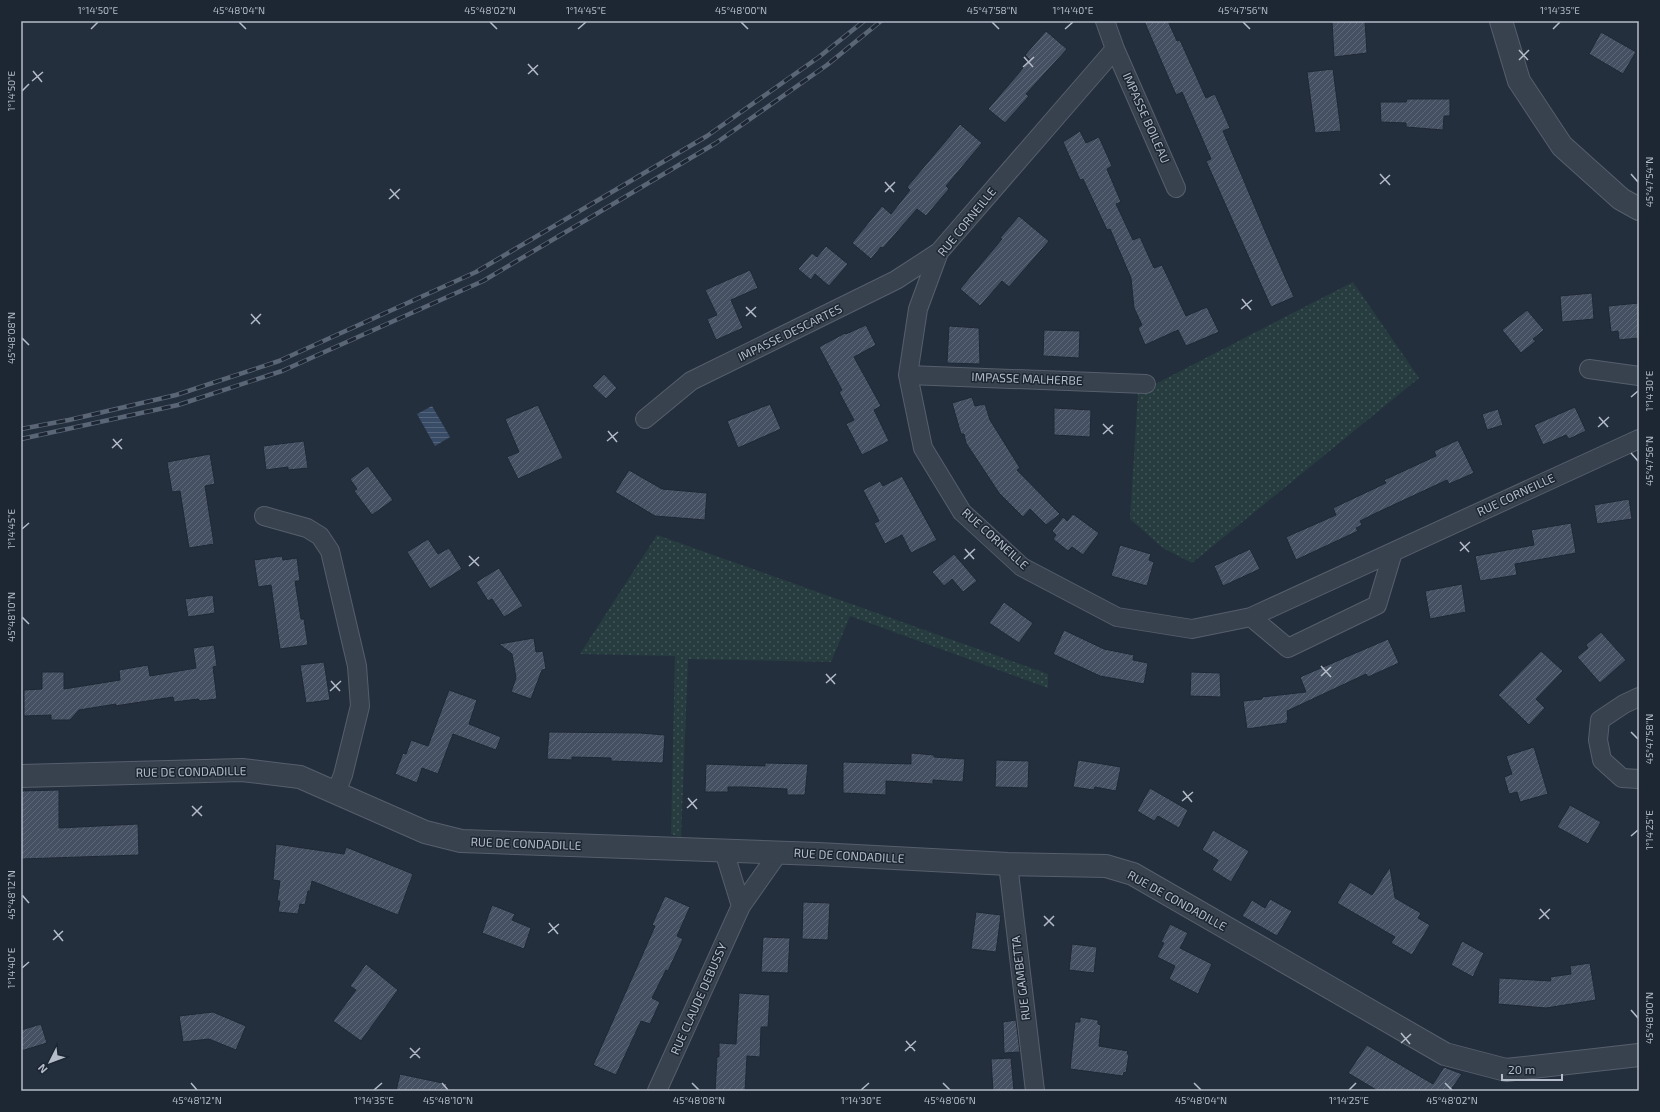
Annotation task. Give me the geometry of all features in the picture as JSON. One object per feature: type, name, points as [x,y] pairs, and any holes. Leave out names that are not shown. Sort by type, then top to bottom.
[{"type":"street","points":[[1105,21],[1115,48]]},
{"type":"street","points":[[1501,21],[1519,81],[1562,146],[1621,199],[1639,209]]},
{"type":"street","name":"IMPASSE BOILEAU","points":[[1115,48],[1176,188]]},
{"type":"street","name":"RUE CORNEILLE","points":[[1115,48],[939,252],[918,309],[908,375],[923,448],[962,512],[1022,567],[1117,617],[1192,629],[1251,617],[1639,439]]},
{"type":"street","name":"IMPASSE DESCARTES","points":[[645,419],[691,381],[896,280],[939,252]]},
{"type":"street","points":[[1589,369],[1639,376]]},
{"type":"street","name":"IMPASSE MALHERBE","points":[[908,375],[1146,384]]},
{"type":"street","points":[[264,516],[307,528],[320,536],[330,551],[357,666],[360,706],[343,775],[336,792]]},
{"type":"street","points":[[1251,617],[1288,648],[1377,605],[1393,552]]},
{"type":"street","points":[[1639,697],[1624,704],[1600,720],[1598,740],[1602,760],[1622,778],[1639,779]]},
{"type":"street","name":"RUE DE CONDADILLE","points":[[21,776],[242,770],[300,778],[336,792],[425,832],[460,841],[779,852],[1008,864],[1106,866],[1133,874],[1445,1054],[1506,1070],[1639,1055]]},
{"type":"street","points":[[724,851],[741,906]]},
{"type":"street","name":"RUE CLAUDE DEBUSSY","points":[[657,1091],[741,906],[779,852]]},
{"type":"street","name":"RUE GAMBETTA","points":[[1008,864],[1035,1091]]},
{"type":"green space","points":[[1353,282],[1419,378],[1192,563],[1163,548],[1130,519],[1138,393]]},
{"type":"green space","points":[[657,535],[1048,674],[1048,688],[850,616],[831,662],[688,659],[681,838],[671,834],[675,656],[580,654]]},
{"type":"water","points":[[432,406],[450,437],[435,446],[417,414]]},
{"type":"building","points":[[1144,21],[1168,21],[1177,41],[1180,40],[1206,98],[1215,94],[1230,128],[1223,131],[1294,297],[1271,307],[1206,161],[1211,159],[1182,92],[1176,95]]},
{"type":"building","points":[[1332,21],[1365,21],[1367,53],[1334,57]]},
{"type":"building","points":[[1046,31],[1067,49],[1026,94],[1029,96],[1005,123],[988,109],[1030,60],[1025,55]]},
{"type":"building","points":[[1601,32],[1636,52],[1623,74],[1589,54]]},
{"type":"building","points":[[1333,69],[1341,131],[1315,133],[1307,72]]},
{"type":"building","points":[[1407,99],[1450,99],[1450,116],[1444,116],[1443,130],[1406,127],[1406,123],[1381,122],[1380,102],[1406,102]]},
{"type":"building","points":[[960,124],[982,143],[946,186],[949,189],[926,216],[917,209],[883,248],[881,247],[871,259],[852,243],[882,206],[891,214],[910,190],[907,187]]},
{"type":"building","points":[[1080,131],[1086,143],[1099,137],[1112,166],[1107,169],[1121,202],[1116,204],[1133,240],[1140,237],[1154,268],[1162,265],[1186,316],[1207,307],[1219,332],[1186,346],[1178,330],[1145,345],[1138,328],[1142,325],[1134,308],[1131,278],[1110,229],[1107,230],[1083,179],[1080,180],[1063,142]]},
{"type":"building","points":[[1019,216],[1049,241],[1009,287],[1002,281],[980,306],[960,289],[1002,239],[1000,238]]},
{"type":"building","points":[[826,246],[848,264],[829,286],[815,274],[811,280],[798,269],[812,253],[817,257]]},
{"type":"building","points":[[750,270],[758,288],[731,300],[743,328],[716,340],[707,319],[717,315],[705,290]]},
{"type":"building","points":[[1592,293],[1594,319],[1562,322],[1560,296]]},
{"type":"building","points":[[1639,303],[1639,338],[1619,340],[1618,331],[1611,332],[1608,306]]},
{"type":"building","points":[[1527,310],[1544,330],[1533,339],[1536,341],[1521,353],[1502,330]]},
{"type":"building","points":[[866,325],[876,345],[854,357],[881,406],[874,410],[889,441],[862,455],[846,424],[854,420],[839,392],[842,390],[819,347],[845,333],[846,334]]},
{"type":"building","points":[[949,326],[979,328],[980,364],[947,363]]},
{"type":"building","points":[[1044,330],[1080,331],[1079,358],[1043,356]]},
{"type":"building","points":[[604,374],[617,388],[606,399],[592,386]]},
{"type":"building","points":[[972,397],[975,406],[985,404],[990,420],[1020,468],[1017,470],[1060,514],[1046,525],[1030,509],[1023,517],[999,493],[966,443],[964,434],[961,434],[952,403]]},
{"type":"building","points":[[770,404],[781,429],[738,448],[727,421]]},
{"type":"building","points":[[538,405],[563,458],[518,479],[507,457],[519,452],[505,419]]},
{"type":"building","points":[[1575,407],[1586,431],[1569,439],[1566,435],[1543,445],[1534,425]]},
{"type":"building","points":[[1054,408],[1091,410],[1090,437],[1054,435]]},
{"type":"building","points":[[1498,409],[1503,425],[1487,430],[1482,414]]},
{"type":"building","points":[[1458,440],[1474,473],[1449,484],[1447,480],[1374,514],[1360,521],[1362,525],[1356,528],[1358,531],[1296,560],[1286,537],[1336,515],[1333,508],[1386,483],[1384,480],[1436,456],[1434,451]]},
{"type":"building","points":[[304,441],[308,468],[288,470],[288,467],[266,470],[263,446]]},
{"type":"building","points":[[210,454],[215,484],[205,486],[214,544],[189,548],[180,491],[172,492],[167,462]]},
{"type":"building","points":[[368,466],[393,500],[372,515],[354,491],[357,489],[350,479]]},
{"type":"building","points":[[629,470],[662,489],[707,493],[705,520],[655,516],[615,492]]},
{"type":"building","points":[[902,476],[937,540],[911,553],[902,535],[885,544],[874,523],[879,521],[863,490],[880,481],[883,486]]},
{"type":"building","points":[[1629,499],[1632,519],[1597,524],[1594,505]]},
{"type":"building","points":[[1073,514],[1099,533],[1083,555],[1072,547],[1068,551],[1053,539],[1056,535],[1052,531],[1063,517],[1067,521]]},
{"type":"building","points":[[1571,523],[1576,553],[1515,564],[1517,575],[1480,581],[1475,556],[1534,545],[1531,530]]},
{"type":"building","points":[[428,539],[438,554],[449,548],[462,569],[430,589],[407,552]]},
{"type":"building","points":[[1120,545],[1151,554],[1149,560],[1154,562],[1147,586],[1111,576]]},
{"type":"building","points":[[1250,549],[1260,569],[1223,586],[1214,566]]},
{"type":"building","points":[[954,554],[977,581],[963,592],[952,579],[944,586],[932,572]]},
{"type":"building","points":[[282,556],[283,560],[297,558],[300,581],[295,581],[301,619],[304,619],[308,645],[280,649],[271,585],[258,587],[254,560]]},
{"type":"building","points":[[499,568],[523,606],[504,617],[492,599],[488,601],[476,582]]},
{"type":"building","points":[[1462,584],[1466,612],[1430,619],[1425,591]]},
{"type":"building","points":[[213,595],[215,613],[188,617],[185,599]]},
{"type":"building","points":[[1004,602],[1033,623],[1019,643],[989,623]]},
{"type":"building","points":[[1064,630],[1104,649],[1134,655],[1133,660],[1148,663],[1144,684],[1100,676],[1053,654]]},
{"type":"building","points":[[1601,632],[1626,660],[1600,683],[1577,657],[1588,648],[1586,645]]},
{"type":"building","points":[[534,638],[536,652],[543,651],[546,669],[542,670],[531,699],[511,692],[516,678],[512,654],[499,644]]},
{"type":"building","points":[[1388,639],[1399,663],[1368,677],[1366,674],[1287,711],[1287,723],[1247,729],[1243,701],[1262,699],[1262,697],[1306,692],[1300,677]]},
{"type":"building","points":[[214,645],[217,666],[213,667],[217,699],[200,701],[198,699],[174,702],[173,697],[115,706],[116,704],[79,710],[70,720],[51,720],[51,715],[24,716],[24,690],[42,689],[42,672],[64,672],[64,689],[120,680],[119,670],[148,665],[150,676],[196,668],[193,648]]},
{"type":"building","points":[[1541,651],[1563,671],[1536,699],[1545,708],[1529,725],[1498,695]]},
{"type":"building","points":[[324,662],[330,700],[306,703],[300,665]]},
{"type":"building","points":[[1191,672],[1220,673],[1221,697],[1190,696]]},
{"type":"building","points":[[449,690],[477,700],[469,724],[501,737],[496,750],[453,734],[438,774],[422,768],[417,783],[395,774],[403,753],[406,754],[411,740],[428,746]]},
{"type":"building","points":[[549,732],[640,733],[665,735],[663,763],[611,761],[611,758],[572,757],[572,760],[547,759]]},
{"type":"building","points":[[1534,747],[1548,794],[1520,802],[1517,792],[1509,794],[1504,777],[1512,774],[1506,756]]},
{"type":"building","points":[[911,753],[934,755],[934,757],[965,759],[963,782],[933,780],[933,784],[886,781],[886,795],[843,793],[843,762],[911,764]]},
{"type":"building","points":[[996,760],[1029,761],[1028,788],[995,787]]},
{"type":"building","points":[[1078,760],[1121,767],[1116,791],[1095,787],[1094,790],[1073,787]]},
{"type":"building","points":[[765,763],[808,764],[805,795],[787,795],[787,789],[743,787],[728,787],[728,792],[705,792],[706,764],[765,766]]},
{"type":"building","points":[[1150,788],[1188,810],[1179,828],[1158,816],[1154,821],[1137,811]]},
{"type":"building","points":[[59,790],[59,828],[138,824],[139,855],[21,859],[21,791]]},
{"type":"building","points":[[1570,805],[1601,822],[1588,844],[1557,827]]},
{"type":"building","points":[[1213,830],[1249,851],[1231,882],[1212,870],[1218,860],[1202,850]]},
{"type":"building","points":[[276,844],[344,854],[346,847],[413,874],[398,915],[312,881],[305,905],[300,904],[298,914],[278,912],[280,901],[277,901],[280,881],[273,880]]},
{"type":"building","points":[[1390,867],[1395,898],[1421,913],[1418,918],[1430,925],[1412,955],[1391,943],[1395,937],[1337,903],[1350,882],[1372,895]]},
{"type":"building","points":[[665,896],[690,907],[677,936],[683,939],[668,971],[666,970],[652,998],[660,1002],[650,1024],[641,1021],[616,1075],[593,1065],[655,926],[652,925]]},
{"type":"building","points":[[1270,899],[1292,911],[1277,936],[1242,916],[1252,900],[1265,908]]},
{"type":"building","points":[[803,902],[830,903],[828,940],[802,939]]},
{"type":"building","points":[[492,905],[515,914],[512,920],[531,928],[524,949],[482,933]]},
{"type":"building","points":[[976,912],[1001,915],[996,952],[971,949]]},
{"type":"building","points":[[1170,924],[1188,933],[1180,948],[1212,964],[1198,994],[1169,979],[1175,966],[1157,957],[1164,943],[1161,942]]},
{"type":"building","points":[[763,937],[790,938],[788,973],[761,972]]},
{"type":"building","points":[[1462,941],[1484,953],[1473,977],[1451,965]]},
{"type":"building","points":[[1072,944],[1097,947],[1094,973],[1069,970]]},
{"type":"building","points":[[1590,963],[1596,1000],[1546,1008],[1498,1004],[1499,978],[1551,981],[1550,977],[1571,974],[1570,966]]},
{"type":"building","points":[[366,964],[398,990],[361,1041],[333,1021],[356,990],[350,986]]},
{"type":"building","points":[[739,993],[770,995],[768,1027],[761,1027],[760,1057],[747,1056],[745,1091],[715,1091],[719,1043],[736,1044]]},
{"type":"building","points":[[213,1012],[246,1026],[236,1050],[209,1039],[183,1042],[179,1016]]},
{"type":"building","points":[[1080,1017],[1098,1020],[1098,1024],[1101,1025],[1099,1046],[1128,1051],[1127,1054],[1129,1054],[1126,1073],[1124,1072],[1123,1076],[1070,1069],[1075,1022],[1080,1022]]},
{"type":"building","points":[[1016,1020],[1020,1052],[1004,1053],[1003,1022]]},
{"type":"building","points":[[41,1024],[47,1043],[21,1051],[21,1030]]},
{"type":"building","points":[[1367,1045],[1433,1084],[1444,1067],[1462,1074],[1450,1091],[1378,1091],[1348,1073]]},
{"type":"building","points":[[1011,1058],[1014,1091],[993,1091],[991,1059]]},
{"type":"building","points":[[400,1074],[447,1084],[446,1091],[396,1091]]},
{"type":"railway","points":[[21,429],[69,420],[176,395],[279,361],[476,272],[707,136],[819,57],[864,21]]},
{"type":"railway","points":[[21,439],[178,405],[282,371],[483,281],[716,143],[827,65],[881,21]]}]
